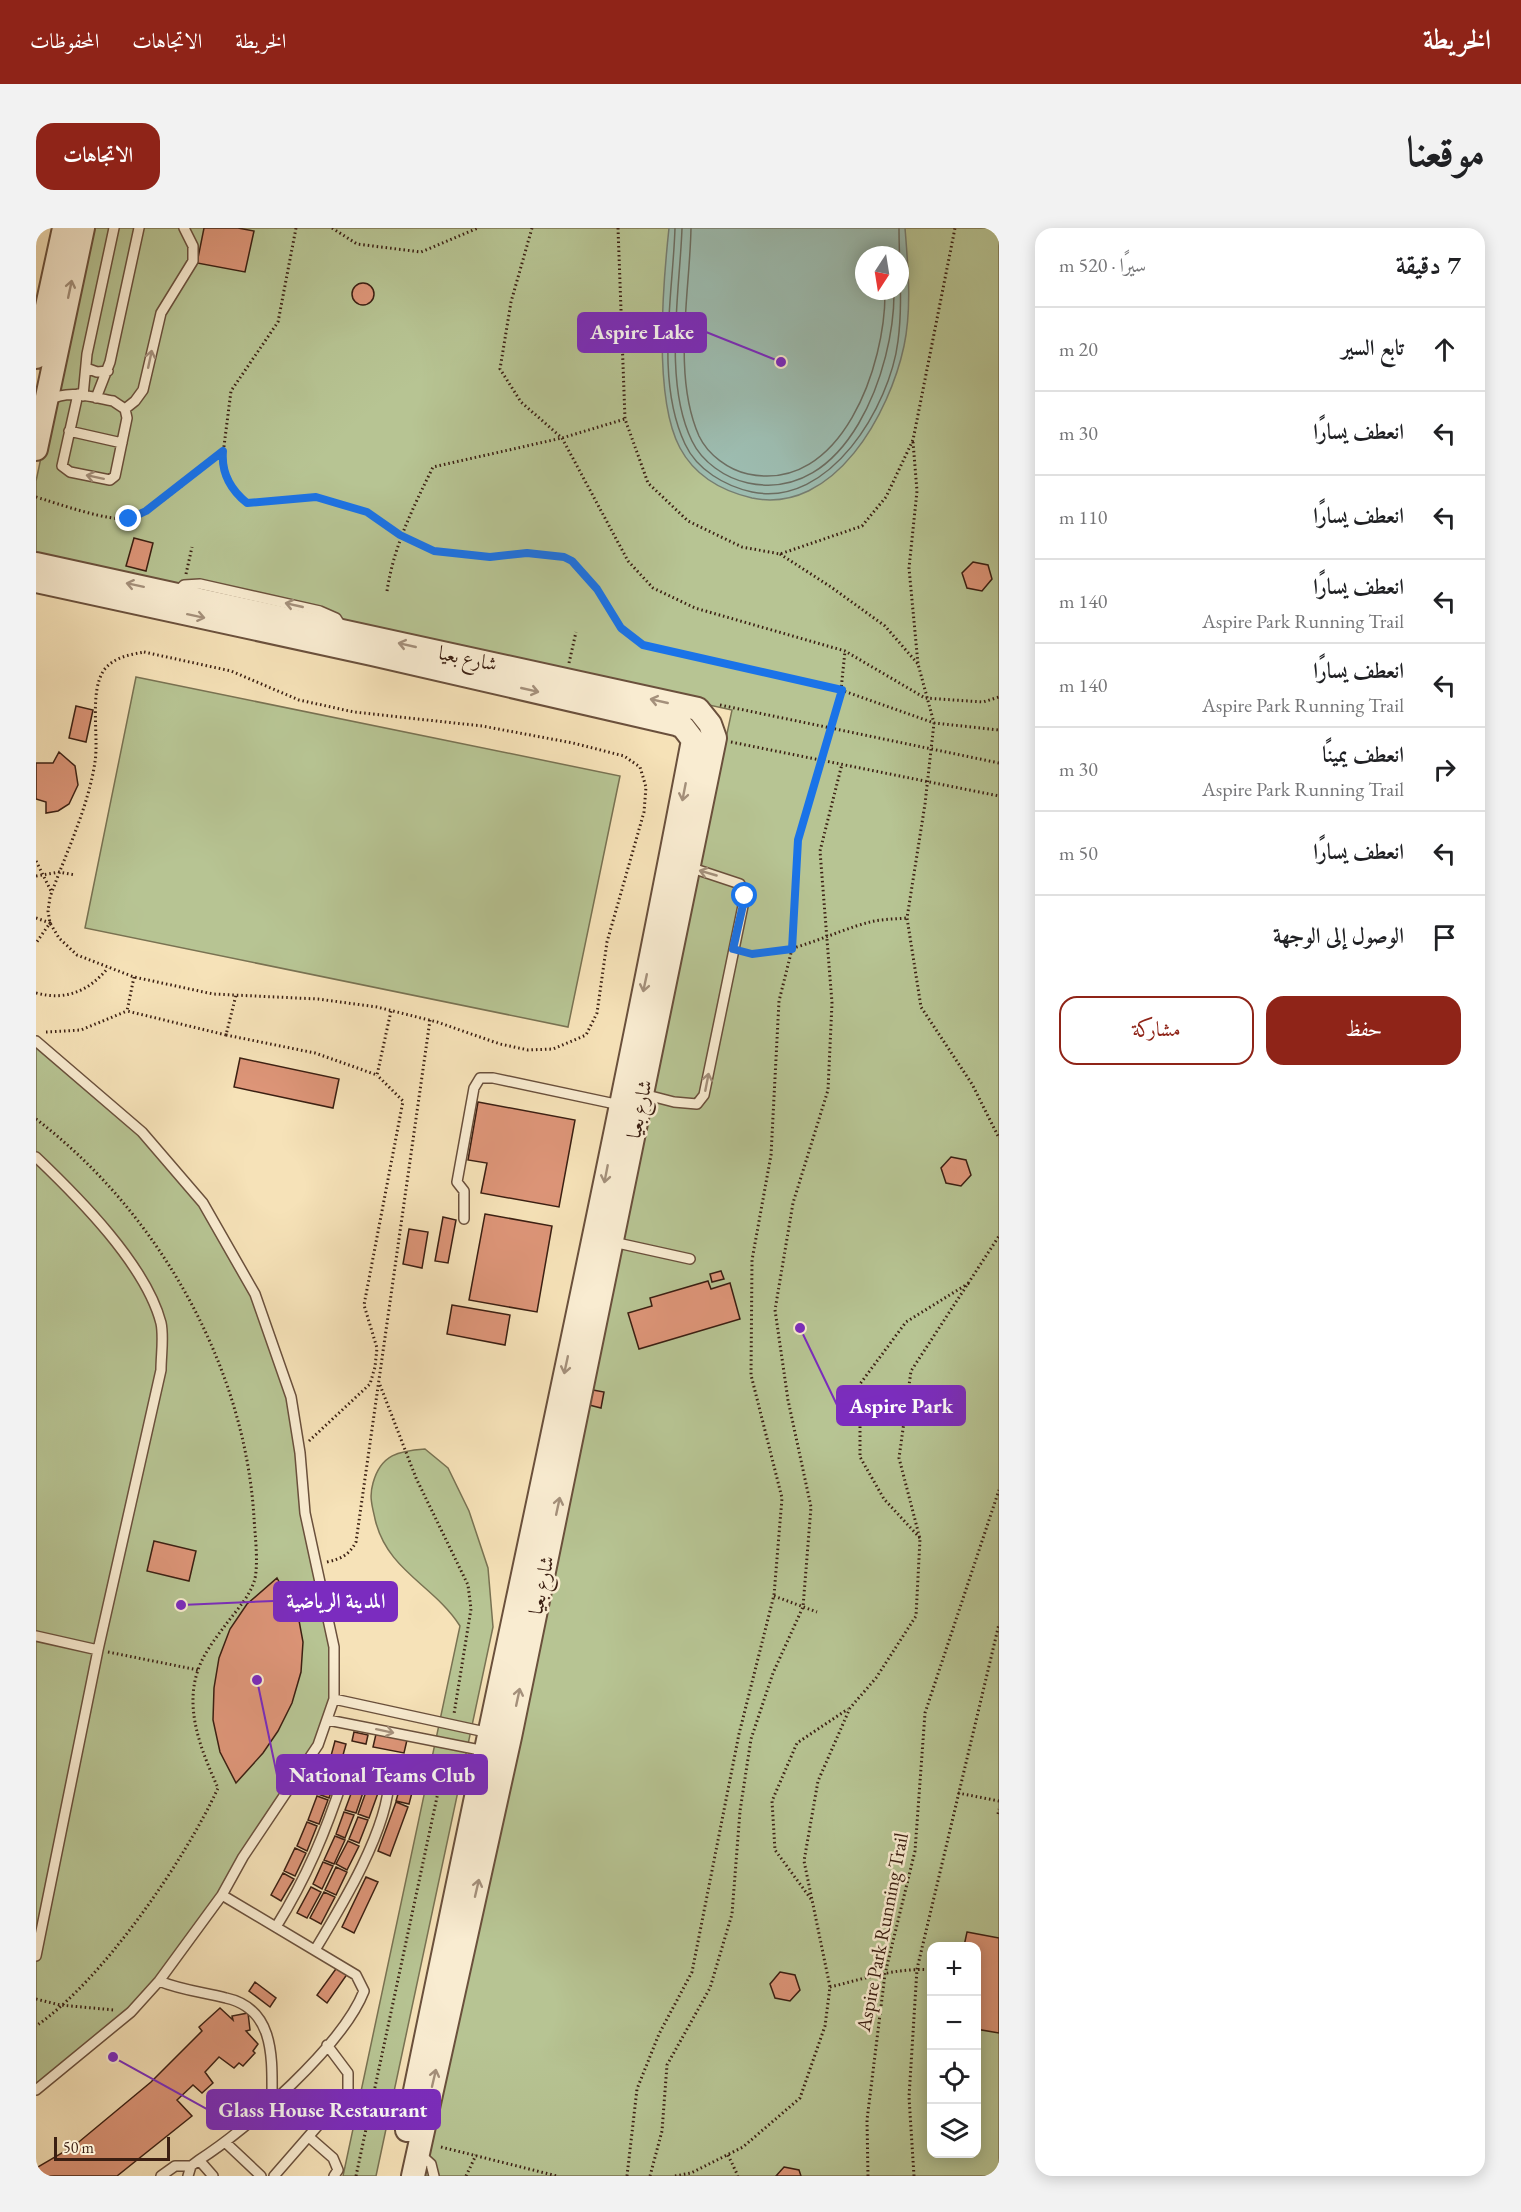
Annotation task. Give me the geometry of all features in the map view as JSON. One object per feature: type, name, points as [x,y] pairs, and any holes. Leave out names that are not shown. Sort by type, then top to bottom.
[{"type":"street","points":[[36,449],[51,378],[47,324],[64,228]]},
{"type":"street","points":[[36,357],[83,228]]},
{"type":"street","name":"شارع بعيا","points":[[36,564],[179,590],[343,631],[698,709]]},
{"type":"street","name":"شارع بعيا","points":[[36,581],[372,654],[683,727],[693,740],[679,865],[634,1103],[603,1240],[411,2151],[398,2176]]},
{"type":"street","points":[[698,709],[710,724],[715,738]]},
{"type":"street","name":"شارع بعيا","points":[[679,865],[715,738]]},
{"type":"street","name":"شارع بعيا","points":[[411,2151],[413,2176]]},
{"type":"lane","points":[[51,378],[77,394],[117,403],[125,409],[127,418],[112,479],[65,470],[62,466],[77,394],[86,368],[114,228]]},
{"type":"lane","points":[[96,398],[108,371],[139,228]]},
{"type":"lane","points":[[125,409],[143,390],[165,303],[191,268],[193,246],[184,228]]},
{"type":"lane","points":[[86,368],[97,372],[108,371]]},
{"type":"lane","points":[[46,401],[77,394]]},
{"type":"lane","points":[[69,431],[122,443]]},
{"type":"lane","points":[[464,1219],[465,1191],[457,1182],[474,1088],[480,1078],[493,1078],[634,1103],[697,1104],[704,1095],[745,896],[740,884],[679,865]]},
{"type":"lane","points":[[36,1041],[142,1132],[203,1203],[255,1294],[291,1397],[300,1453],[305,1514],[334,1647],[334,1699],[318,1745],[243,1857],[222,1895],[159,1981],[130,2012],[36,2090]]},
{"type":"lane","points":[[36,1157],[84,1203],[132,1266],[161,1324],[160,1370],[98,1650],[36,1956]]},
{"type":"lane","points":[[603,1240],[690,1258]]},
{"type":"lane","points":[[36,1636],[98,1650]]},
{"type":"lane","points":[[334,1699],[452,1726],[497,1744]]},
{"type":"lane","points":[[328,1720],[449,1744],[497,1744]]},
{"type":"lane","points":[[276,1927],[301,1886],[323,1839],[344,1776],[350,1767],[362,1763],[380,1768],[389,1778],[389,1791],[368,1852],[341,1906],[315,1950]]},
{"type":"lane","points":[[161,2176],[175,2166],[195,2163],[226,2143],[300,2076],[358,2008],[364,1991],[356,1975],[222,1895]]},
{"type":"lane","points":[[159,1981],[182,1990],[230,1998],[248,2005],[264,2026],[270,2047],[272,2101]]},
{"type":"lane","points":[[274,2176],[348,2091],[348,2073],[327,2045]]},
{"type":"lane","points":[[309,2137],[333,2158],[338,2170],[334,2176]]},
{"type":"lane","points":[[226,2143],[261,2176]]},
{"type":"lane","points":[[411,2151],[431,2164],[434,2176]]},
{"type":"lane","points":[[188,2176],[195,2163]]},
{"type":"lane","points":[[195,2163],[213,2176]]},
{"type":"path","points":[[296,228],[278,322],[231,391],[222,462],[232,491],[247,503],[316,497],[367,512],[400,535],[434,551],[490,557],[527,553],[564,557],[572,561],[597,589],[621,628],[643,645],[842,690],[934,723],[999,730]]},
{"type":"path","points":[[332,228],[357,244],[421,252],[478,228]]},
{"type":"path","points":[[532,228],[511,302],[500,369],[521,402],[562,438],[628,561],[653,588],[696,608],[845,651],[925,698],[983,702],[999,697]]},
{"type":"path","points":[[611,228],[618,229],[626,419],[648,483],[688,521],[742,547],[780,554],[831,587],[885,626],[918,664]]},
{"type":"path","points":[[780,554],[862,526],[886,497],[913,440],[955,228]]},
{"type":"path","points":[[387,591],[391,563],[400,535],[433,467],[562,438],[626,419]]},
{"type":"path","points":[[913,440],[917,491],[909,568],[918,664],[925,698],[934,723],[907,918],[921,1007],[972,1084],[999,1138]]},
{"type":"path","points":[[36,497],[104,516],[129,519],[146,511],[223,451]]},
{"type":"path","points":[[179,590],[192,547]]},
{"type":"path","points":[[566,680],[576,632]]},
{"type":"path","points":[[627,2176],[637,2089],[659,2034],[692,1972],[739,1734],[774,1596],[782,1498],[751,1375],[752,1260],[771,1155],[779,1001],[792,949],[798,840],[842,690],[845,651]]},
{"type":"path","points":[[144,652],[231,671],[299,700],[354,712],[482,726],[573,743],[624,756],[640,767],[646,787],[644,812],[607,942],[597,1013],[586,1035],[553,1049],[528,1050],[500,1044],[430,1020],[391,1010],[318,999],[213,994],[134,977],[78,955],[58,938],[50,924],[48,911],[52,892],[90,784],[96,760],[96,696],[103,671],[119,657],[144,652]]},
{"type":"path","points":[[698,709],[704,702],[999,764]]},
{"type":"path","points":[[715,738],[999,796]]},
{"type":"path","points":[[650,2176],[663,2131],[667,2065],[710,1988],[732,1914],[740,1811],[752,1740],[773,1673],[802,1607],[811,1507],[788,1400],[775,1310],[793,1203],[828,1090],[832,1002],[820,851],[842,764]]},
{"type":"path","points":[[36,861],[52,892]]},
{"type":"path","points":[[36,876],[59,872],[75,875]]},
{"type":"path","points":[[36,918],[50,924]]},
{"type":"path","points":[[733,949],[752,954],[792,949],[826,935],[873,921],[907,918]]},
{"type":"path","points":[[36,943],[50,924]]},
{"type":"path","points":[[36,993],[54,997],[70,995],[91,985],[108,968]]},
{"type":"path","points":[[127,1011],[134,977]]},
{"type":"path","points":[[226,1035],[236,994]]},
{"type":"path","points":[[377,1075],[391,1010]]},
{"type":"path","points":[[44,1032],[81,1030],[127,1011],[226,1035],[315,1053],[377,1075],[403,1101],[364,1305],[377,1348],[375,1367],[370,1384],[328,1420],[300,1453]]},
{"type":"path","points":[[317,1563],[340,1559],[350,1552],[356,1542],[430,1020]]},
{"type":"path","points":[[36,1119],[96,1171],[136,1216],[181,1282],[212,1349],[243,1443],[252,1495],[255,1581],[198,1670],[193,1719],[205,1760],[218,1788],[202,1823],[126,1933],[82,1985],[36,2026]]},
{"type":"path","name":"Aspire Park Running Trail","points":[[675,2176],[691,2173],[743,2147],[800,2098],[825,2026],[830,1987],[804,1861],[818,1781],[850,1708],[876,1678],[916,1616],[920,1539],[899,1458],[911,1371],[999,1236]]},
{"type":"path","points":[[920,1539],[884,1499],[860,1457],[860,1384],[906,1322],[971,1282]]},
{"type":"path","points":[[380,1385],[416,1478],[461,1570],[470,1595],[471,1609],[452,1726]]},
{"type":"path","name":"Aspire Park Running Trail","points":[[868,2176],[867,2120],[885,1974],[915,1851],[925,1713],[999,1490]]},
{"type":"path","points":[[774,1596],[817,1612]]},
{"type":"path","points":[[914,2176],[909,2097],[917,1969],[999,1624]]},
{"type":"path","points":[[98,1650],[198,1670]]},
{"type":"path","points":[[813,1901],[775,1850],[772,1801],[797,1743],[850,1708]]},
{"type":"path","points":[[356,2176],[449,1744]]},
{"type":"path","points":[[958,1793],[999,1801]]},
{"type":"path","points":[[830,1987],[885,1974],[927,1970]]},
{"type":"path","points":[[36,1999],[60,2005],[130,2012]]},
{"type":"path","points":[[441,2147],[557,2176]]},
{"type":"path","points":[[728,2154],[738,2176]]},
{"type":"path","points":[[466,2176],[476,2156]]},
{"type":"green space","points":[[90,228],[999,228],[999,2176],[421,2176],[732,710],[36,557],[36,481]]},
{"type":"green space","points":[[136,677],[620,776],[568,1027],[85,928]]},
{"type":"green space","points":[[36,1041],[142,1132],[203,1203],[255,1294],[291,1397],[305,1513],[334,1647],[328,1720],[222,1895],[131,2012],[36,2090]]},
{"type":"green space","points":[[425,1449],[448,1468],[469,1511],[488,1568],[493,1627],[376,2176],[343,2176],[460,1626],[437,1599],[400,1565],[390,1552],[381,1537],[372,1505],[371,1493],[376,1473],[386,1460],[399,1453]]},
{"type":"water","points":[[669,228],[905,228],[906,246],[855,246],[855,300],[909,300],[904,346],[897,372],[872,428],[854,453],[833,475],[809,491],[782,499],[752,498],[710,481],[693,467],[680,448],[666,400],[663,371],[663,309]]},
{"type":"building","points":[[204,228],[238,228],[254,231],[245,272],[197,263]]},
{"type":"building","points":[[363,283],[371,286],[374,294],[371,302],[363,305],[355,302],[352,294],[355,286]]},
{"type":"building","points":[[134,538],[153,543],[146,571],[126,566]]},
{"type":"building","points":[[973,562],[988,565],[992,579],[982,591],[967,588],[962,573]]},
{"type":"building","points":[[76,706],[93,710],[86,742],[69,738]]},
{"type":"building","points":[[59,752],[75,766],[78,785],[69,804],[58,811],[46,813],[46,802],[36,799],[36,763],[53,763]]},
{"type":"building","points":[[240,1058],[339,1079],[333,1108],[234,1087]]},
{"type":"building","points":[[478,1102],[575,1120],[559,1207],[481,1193],[487,1163],[468,1160]]},
{"type":"building","points":[[951,1157],[966,1160],[971,1175],[961,1186],[946,1183],[941,1168]]},
{"type":"building","points":[[485,1214],[552,1226],[537,1312],[469,1300]]},
{"type":"building","points":[[443,1217],[456,1220],[448,1263],[435,1261]]},
{"type":"building","points":[[409,1229],[428,1232],[422,1268],[403,1264]]},
{"type":"building","points":[[721,1271],[724,1279],[712,1282],[710,1274]]},
{"type":"building","points":[[708,1281],[711,1289],[730,1283],[740,1319],[639,1349],[628,1313],[652,1306],[650,1298]]},
{"type":"building","points":[[452,1305],[510,1315],[505,1345],[447,1334]]},
{"type":"building","points":[[593,1390],[604,1392],[601,1408],[589,1405]]},
{"type":"building","points":[[154,1541],[196,1551],[189,1581],[147,1571]]},
{"type":"building","points":[[277,1578],[298,1615],[303,1642],[301,1672],[292,1703],[278,1731],[263,1753],[236,1783],[220,1752],[213,1720],[214,1688],[219,1658],[230,1629],[247,1604]]},
{"type":"building","points":[[354,1732],[368,1735],[366,1744],[352,1741]]},
{"type":"building","points":[[376,1734],[407,1740],[404,1753],[373,1747]]},
{"type":"building","points":[[335,1741],[346,1744],[339,1770],[328,1767]]},
{"type":"building","points":[[406,1766],[418,1770],[409,1804],[396,1801]]},
{"type":"building","points":[[327,1768],[338,1772],[329,1798],[318,1794]]},
{"type":"building","points":[[358,1775],[368,1778],[356,1813],[345,1810]]},
{"type":"building","points":[[371,1778],[382,1782],[369,1818],[358,1814]]},
{"type":"building","points":[[317,1796],[328,1800],[319,1824],[308,1820]]},
{"type":"building","points":[[396,1802],[408,1807],[390,1856],[378,1851]]},
{"type":"building","points":[[344,1812],[354,1815],[345,1838],[336,1834]]},
{"type":"building","points":[[358,1817],[368,1820],[359,1843],[349,1839]]},
{"type":"building","points":[[307,1822],[317,1826],[307,1851],[297,1846]]},
{"type":"building","points":[[335,1836],[345,1840],[334,1864],[324,1860]]},
{"type":"building","points":[[348,1841],[359,1846],[347,1870],[336,1864]]},
{"type":"building","points":[[295,1848],[306,1853],[295,1876],[284,1871]]},
{"type":"building","points":[[323,1862],[333,1866],[322,1889],[313,1884]]},
{"type":"building","points":[[336,1867],[347,1872],[336,1895],[325,1890]]},
{"type":"building","points":[[283,1873],[294,1879],[281,1901],[271,1895]]},
{"type":"building","points":[[366,1877],[378,1882],[354,1933],[342,1927]]},
{"type":"building","points":[[311,1887],[321,1892],[307,1918],[297,1913]]},
{"type":"building","points":[[324,1892],[335,1897],[321,1924],[310,1918]]},
{"type":"building","points":[[967,1932],[999,1938],[999,2033],[981,2030],[981,1942],[965,1942]]},
{"type":"building","points":[[338,1966],[348,1973],[327,2003],[317,1995]]},
{"type":"building","points":[[780,1972],[795,1975],[800,1990],[790,2001],[775,1998],[770,1984]]},
{"type":"building","points":[[255,1982],[276,1998],[270,2007],[249,1991]]},
{"type":"building","points":[[220,2008],[233,2020],[232,2016],[248,2013],[250,2030],[246,2031],[258,2044],[253,2051],[255,2053],[243,2066],[239,2063],[234,2068],[219,2057],[205,2072],[213,2083],[202,2093],[193,2085],[177,2100],[192,2116],[117,2176],[36,2176],[36,2168],[74,2146],[151,2082],[202,2031],[199,2027]]},
{"type":"building","points":[[784,2167],[799,2170],[801,2176],[776,2176]]},
{"type":"place","name":"Aspire Lake","points":[[781,362]]},
{"type":"place","name":"Aspire Park","points":[[800,1328]]},
{"type":"place","name":"المدينة الرياضية","points":[[181,1605]]},
{"type":"place","name":"National Teams Club","points":[[257,1680]]},
{"type":"place","name":"Glass House Restaurant","points":[[113,2057]]},
{"type":"route","points":[[129,519],[146,511],[223,451],[222,462],[232,491],[247,503],[316,497],[367,512],[400,535],[434,551],[490,557],[527,553],[564,557],[572,561],[597,589],[621,628],[643,645],[842,690],[798,840],[792,949],[752,954],[733,949],[745,896]]}]
